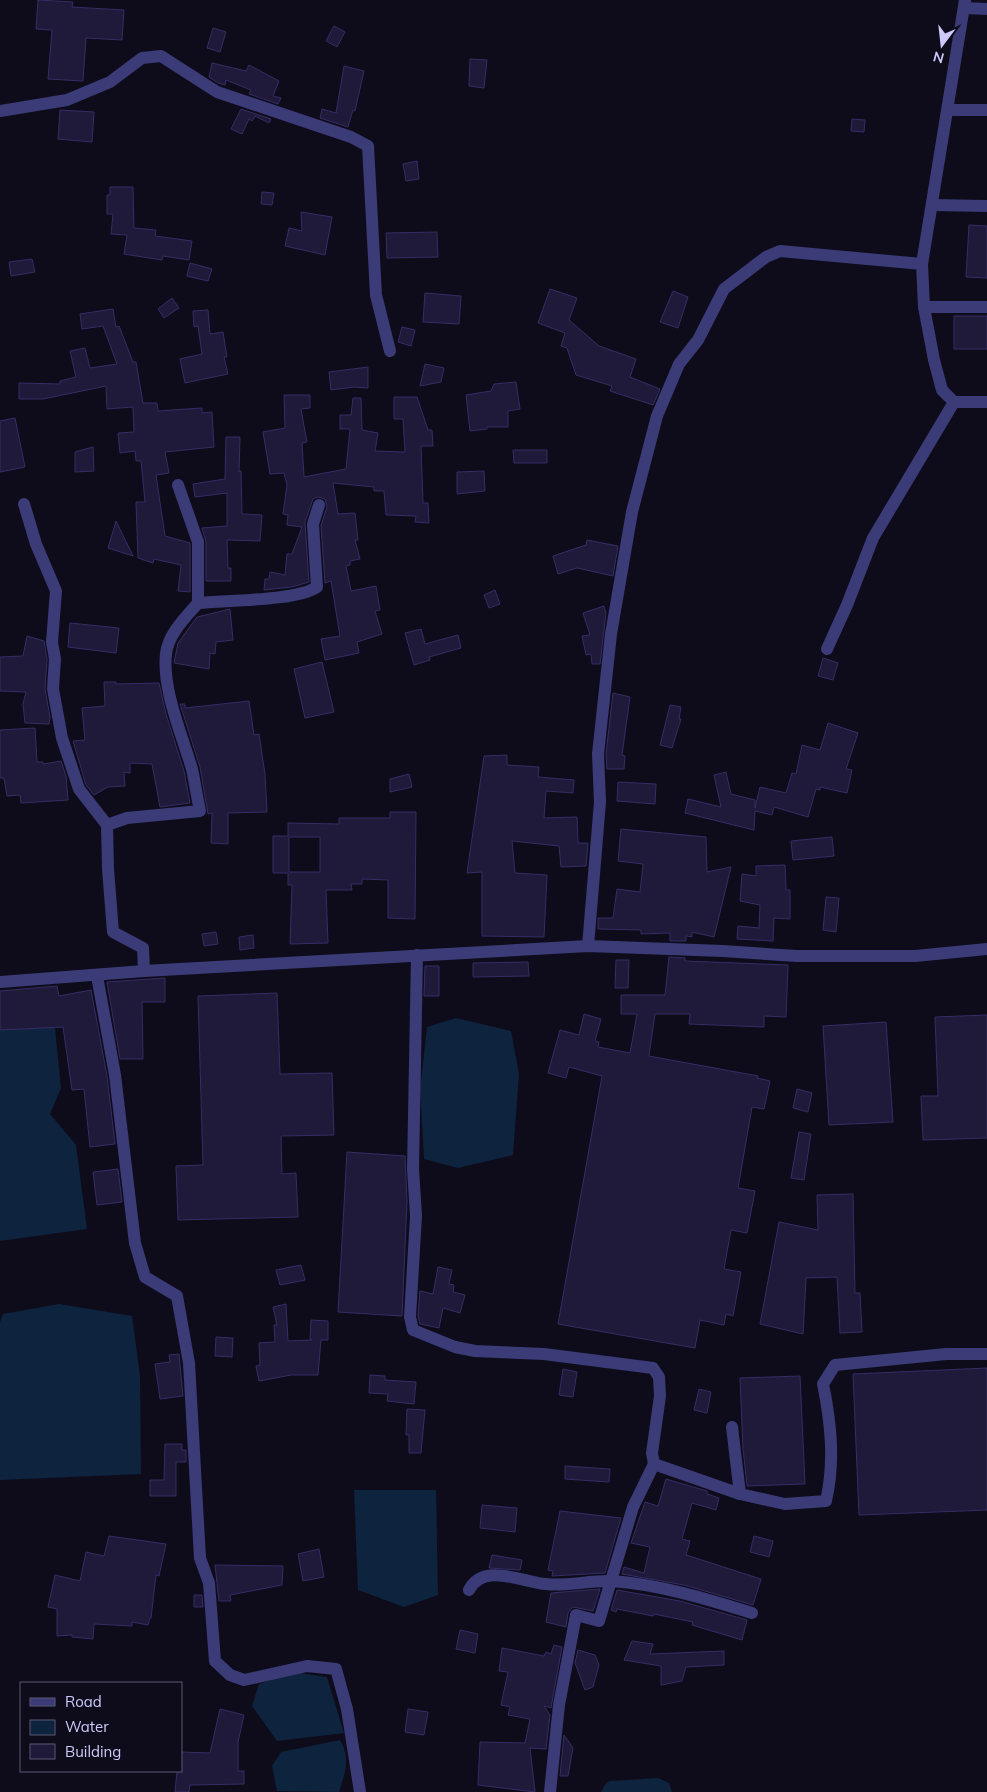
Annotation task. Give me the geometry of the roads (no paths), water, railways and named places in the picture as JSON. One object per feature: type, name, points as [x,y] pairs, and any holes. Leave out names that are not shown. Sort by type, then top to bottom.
[{"type":"street","points":[[987,9],[965,4],[922,264],[924,307],[942,390],[954,402],[987,402]]},
{"type":"street","points":[[0,111],[67,100],[110,82],[142,58],[161,56],[218,92],[351,137],[368,146],[376,295],[390,351]]},
{"type":"street","points":[[948,110],[987,110]]},
{"type":"street","points":[[932,205],[987,206]]},
{"type":"street","points":[[588,946],[600,802],[598,754],[610,634],[632,512],[657,416],[679,364],[698,340],[724,289],[766,257],[780,250],[922,264]]},
{"type":"street","points":[[924,307],[987,307]]},
{"type":"street","points":[[827,649],[847,605],[873,538],[954,402]]},
{"type":"street","points":[[107,825],[127,818],[200,811],[168,679],[166,653],[175,631],[198,603],[198,542],[178,485]]},
{"type":"street","points":[[24,504],[36,544],[56,591],[52,642],[55,659],[53,689],[62,738],[80,789],[107,825],[113,932],[143,948],[144,971]]},
{"type":"street","points":[[198,603],[289,596],[308,593],[317,587],[313,524],[320,505]]},
{"type":"street","points":[[0,982],[144,971],[287,965],[418,955],[588,946],[806,956],[915,956],[987,949]]},
{"type":"street","points":[[418,955],[413,1170],[416,1216],[410,1317],[413,1330],[455,1347],[476,1351],[544,1354],[653,1368],[659,1378],[660,1396],[652,1453],[654,1464],[633,1508],[600,1621],[576,1615],[559,1706],[550,1792]]},
{"type":"street","points":[[96,976],[115,1075],[135,1243],[145,1277],[177,1296],[187,1353],[195,1450],[200,1558],[208,1583],[214,1661],[230,1675],[244,1680],[308,1666],[336,1669],[347,1709],[360,1792]]},
{"type":"street","points":[[654,1464],[740,1494],[786,1504],[826,1501],[830,1482],[831,1425],[823,1384],[835,1365],[946,1354],[987,1354]]},
{"type":"street","points":[[732,1427],[740,1494]]},
{"type":"street","points":[[469,1590],[472,1583],[487,1575],[520,1578],[546,1584],[611,1581],[696,1596],[752,1613]]},
{"type":"water","points":[[456,1018],[511,1031],[519,1074],[513,1155],[458,1168],[424,1159],[420,1089],[427,1027]]},
{"type":"water","points":[[32,1019],[55,1028],[61,1088],[50,1114],[76,1145],[87,1229],[0,1241],[0,1020]]},
{"type":"water","points":[[59,1304],[132,1316],[140,1376],[141,1474],[0,1480],[0,1322],[3,1314]]},
{"type":"water","points":[[354,1490],[436,1490],[438,1595],[404,1607],[358,1590]]},
{"type":"water","points":[[293,1672],[327,1677],[344,1733],[277,1741],[252,1706],[259,1684]]},
{"type":"water","points":[[340,1740],[345,1753],[346,1766],[339,1792],[277,1791],[272,1766],[281,1752]]},
{"type":"water","points":[[658,1778],[669,1783],[672,1792],[601,1792],[606,1783],[610,1781]]}]
